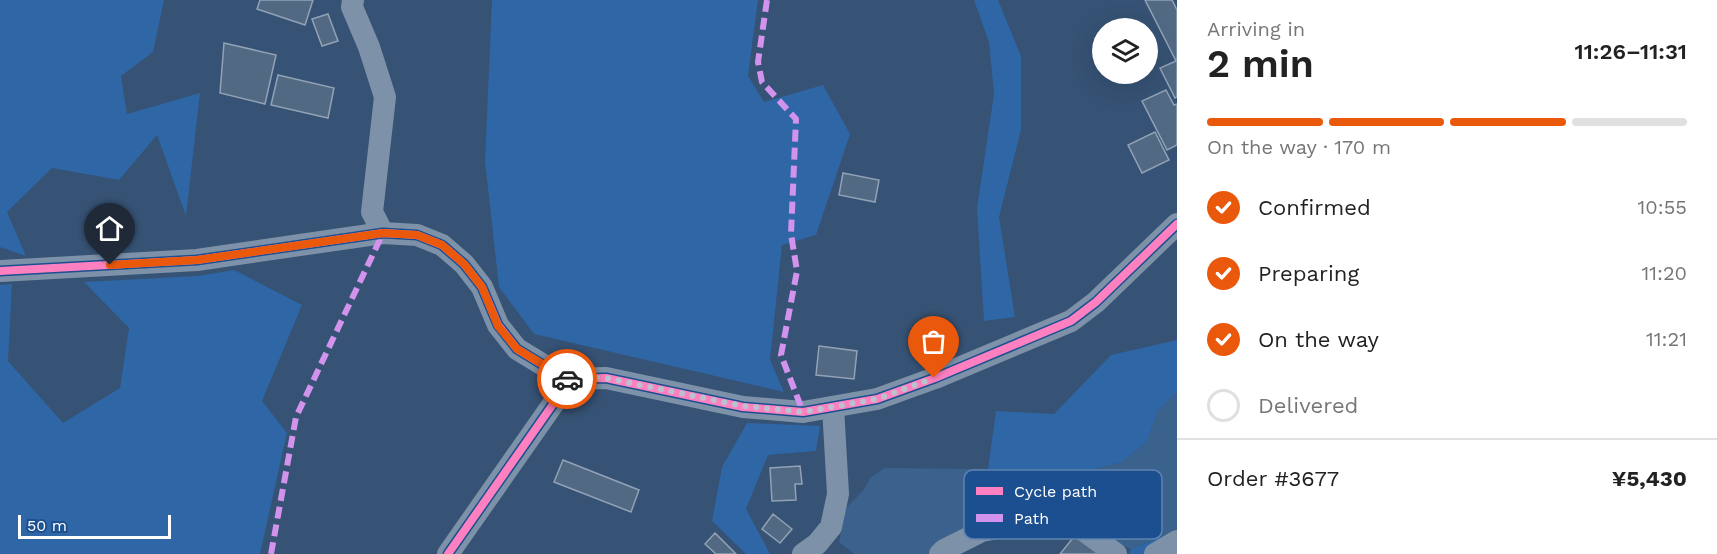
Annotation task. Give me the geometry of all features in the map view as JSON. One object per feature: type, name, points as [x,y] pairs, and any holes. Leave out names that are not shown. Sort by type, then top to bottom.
[{"type":"street","points":[[353,0],[352,7],[369,47],[385,97],[372,212],[383,233]]},
{"type":"street","points":[[447,554],[558,397],[573,383],[585,378],[606,378],[743,406],[803,412],[877,399],[1071,321],[1096,303],[1177,224]]},
{"type":"street","points":[[0,271],[197,260],[383,233],[417,235],[442,245],[464,264],[482,287],[498,326],[517,349],[573,383]]},
{"type":"street","points":[[818,551],[831,527],[838,494],[833,407]]},
{"type":"street","points":[[940,554],[966,539]]},
{"type":"street","points":[[1096,539],[1116,554]]},
{"type":"street","points":[[1155,554],[1177,542]]},
{"type":"shaded area","points":[[0,0],[164,0],[153,52],[121,76],[127,114],[200,93],[186,216],[157,135],[119,180],[52,168],[7,212],[26,256],[0,247]]},
{"type":"shaded area","points":[[492,0],[758,0],[748,76],[764,102],[823,85],[850,134],[816,235],[782,245],[770,360],[784,392],[534,334],[499,287],[485,161]]},
{"type":"shaded area","points":[[974,0],[998,0],[1021,56],[1021,130],[999,217],[1015,317],[984,321],[977,208],[994,94],[989,42]]},
{"type":"shaded area","points":[[234,270],[302,305],[262,401],[287,433],[260,554],[0,554],[0,285],[12,284],[8,361],[63,423],[120,388],[129,328],[84,282],[198,276]]},
{"type":"shaded area","points":[[1177,340],[1177,392],[1158,411],[1147,442],[1122,462],[1093,470],[988,469],[996,411],[1054,414],[1111,355]]},
{"type":"shaded area","points":[[1177,392],[1177,529],[1162,536],[1162,470],[1093,470],[1122,462],[1147,442],[1158,411]]},
{"type":"shaded area","points":[[747,423],[820,426],[816,451],[768,455],[746,509],[770,554],[746,554],[712,521],[722,467]]},
{"type":"shaded area","points":[[885,468],[994,470],[964,470],[964,529],[928,554],[854,554],[839,542],[846,508],[863,491],[871,477]]},
{"type":"shaded area","points":[[1177,529],[1177,554],[1129,554],[1131,549],[1156,539],[1162,539],[1162,536]]},
{"type":"shaded area","points":[[1114,539],[1156,539],[1131,549]]},
{"type":"building","points":[[260,0],[313,0],[305,25],[257,9]]},
{"type":"building","points":[[1145,0],[1172,0],[1177,10],[1177,97],[1175,98],[1160,68],[1176,61],[1158,26],[1158,18],[1154,18]]},
{"type":"building","points":[[328,14],[338,41],[322,46],[312,19]]},
{"type":"building","points":[[224,43],[276,55],[265,104],[220,93]]},
{"type":"building","points":[[278,75],[334,88],[328,118],[271,105]]},
{"type":"building","points":[[1166,90],[1174,105],[1177,104],[1177,145],[1167,150],[1142,101]]},
{"type":"building","points":[[1155,132],[1169,160],[1142,173],[1128,145]]},
{"type":"building","points":[[843,173],[879,180],[875,202],[839,195]]},
{"type":"building","points":[[819,346],[857,351],[854,379],[816,375]]},
{"type":"building","points":[[563,460],[639,490],[631,512],[554,482]]},
{"type":"building","points":[[800,466],[802,484],[795,484],[796,500],[772,501],[770,468]]},
{"type":"building","points":[[773,514],[792,529],[780,543],[762,529]]},
{"type":"building","points":[[715,533],[736,554],[716,554],[705,544]]},
{"type":"building","points":[[1072,539],[1084,539],[1103,554],[1060,554]]},
{"type":"marked path","points":[[767,0],[758,62],[762,82],[796,119],[791,234],[797,271],[781,355],[803,412]]},
{"type":"marked path","points":[[271,554],[296,417],[383,233]]},
{"type":"cycle path","points":[[448,554],[558,397],[579,381],[606,378],[743,407],[803,412],[877,399],[935,378],[1071,321],[1096,302],[1177,224]]},
{"type":"cycle path","points":[[0,271],[197,260],[383,233],[417,235],[442,245],[464,264],[482,287],[498,325],[517,349],[573,383]]},
{"type":"way so far","points":[[567,379],[573,383],[585,378],[606,378],[743,406],[803,412],[877,399],[934,378]]},
{"type":"route","points":[[110,265],[197,260],[383,233],[417,235],[442,245],[464,264],[482,287],[498,326],[517,349],[567,379]]}]
